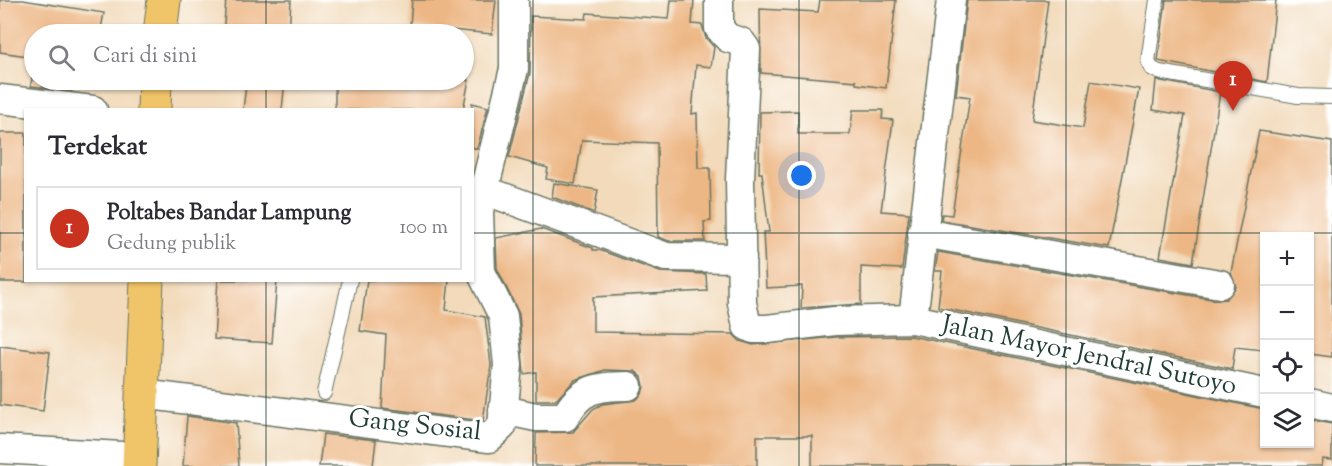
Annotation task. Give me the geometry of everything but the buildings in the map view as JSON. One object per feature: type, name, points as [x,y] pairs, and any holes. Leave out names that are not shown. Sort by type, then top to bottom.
[{"type":"highway","points":[[161,24],[164,0]]},
{"type":"highway","points":[[154,108],[155,90]]},
{"type":"highway","points":[[139,461],[147,282]]},
{"type":"street","name":"Gang Sosial","points":[[142,394],[489,438],[502,426],[508,365],[503,316],[482,272],[479,211],[514,69],[514,0]]},
{"type":"street","name":"Jalan Mayor Jendral Sutoyo","points":[[719,0],[719,28],[722,34],[741,42],[746,49],[740,179],[744,320],[753,329],[835,321],[913,319],[1260,392]]},
{"type":"street","points":[[913,319],[951,0]]},
{"type":"street","points":[[0,99],[76,108]]},
{"type":"street","points":[[484,190],[666,257],[742,258]]},
{"type":"street","points":[[922,233],[1220,284]]},
{"type":"street","points":[[503,410],[536,417],[565,417],[575,398],[602,386],[628,386]]},
{"type":"street","points":[[1314,404],[1332,408]]},
{"type":"street","points":[[0,449],[139,461]]},
{"type":"lane","points":[[1157,0],[1148,61],[1151,68],[1159,72],[1248,88],[1332,98]]},
{"type":"lane","points":[[324,393],[350,282]]},
{"type":"place","name":"Poltabes Bandar Lampung","points":[[1233,111]]}]
